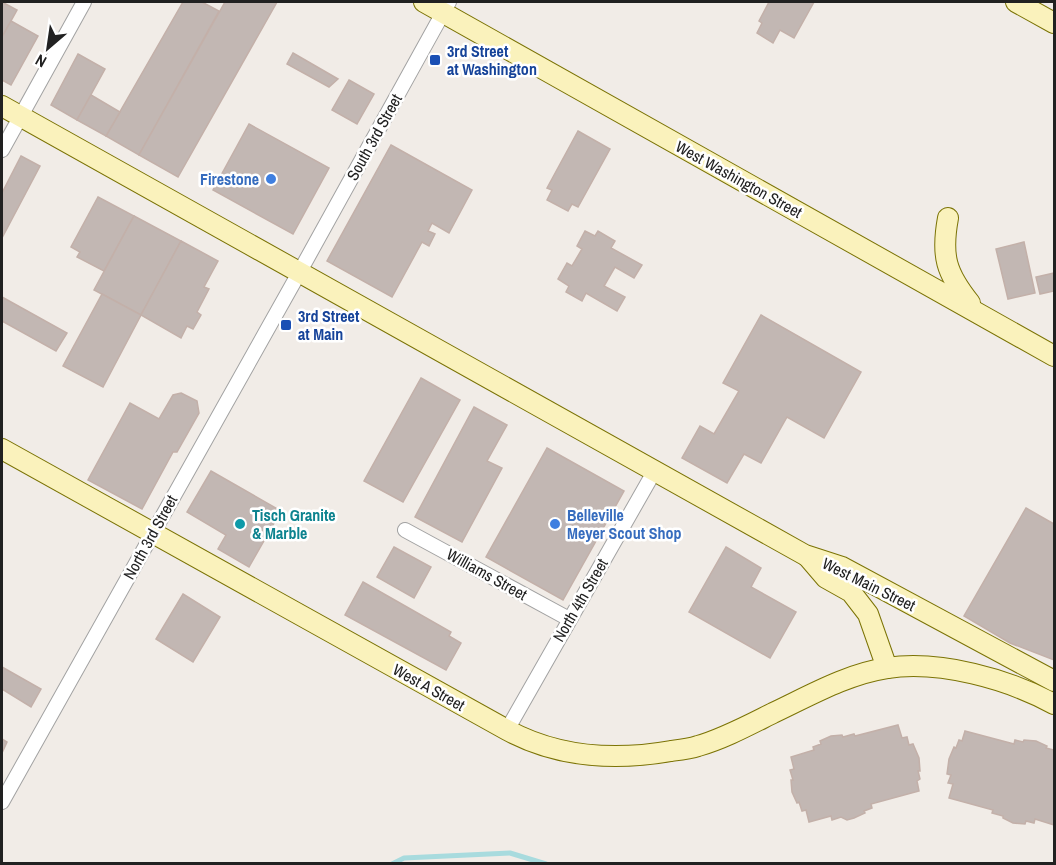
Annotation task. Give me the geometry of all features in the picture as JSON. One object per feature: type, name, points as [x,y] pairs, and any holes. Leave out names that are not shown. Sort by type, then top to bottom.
[{"type":"main road","name":"West Washington Street","points":[[424,2],[446,7],[1054,356]]},
{"type":"main road","points":[[1016,2],[1054,23]]},
{"type":"main road","points":[[2,106],[805,555]]},
{"type":"main road","points":[[948,218],[944,239],[947,264],[954,283],[975,310]]},
{"type":"main road","name":"West A Street","points":[[2,449],[507,730],[545,747],[603,756],[651,754],[698,747],[850,678],[887,668]]},
{"type":"main road","name":"West Main Street","points":[[805,555],[826,578],[851,592],[868,614],[887,668]]},
{"type":"main road","name":"West Main Street","points":[[805,555],[842,567],[1054,681]]},
{"type":"main road","points":[[887,668],[915,667],[952,670],[994,680],[1054,704]]},
{"type":"street","points":[[2,150],[84,2]]},
{"type":"street","name":"South 3rd Street","points":[[299,273],[446,7]]},
{"type":"street","name":"North 3rd Street","points":[[4,793],[299,273]]},
{"type":"street","name":"North 4th Street","points":[[507,730],[654,472]]},
{"type":"street","name":"Williams Street","points":[[405,530],[569,619]]},
{"type":"building","points":[[2,2],[17,10],[2,37]]},
{"type":"building","points":[[183,2],[202,2],[219,11],[139,155],[106,136]]},
{"type":"building","points":[[225,2],[277,2],[178,177],[139,155]]},
{"type":"building","points":[[769,2],[814,2],[794,38],[780,30],[773,43],[757,33],[762,23],[759,21]]},
{"type":"building","points":[[11,21],[38,36],[11,85],[2,80],[2,37]]},
{"type":"building","points":[[293,53],[338,79],[329,87],[287,64]]},
{"type":"building","points":[[78,54],[105,69],[77,120],[51,105]]},
{"type":"building","points":[[349,80],[374,94],[357,124],[332,110]]},
{"type":"building","points":[[91,95],[120,112],[106,136],[77,120]]},
{"type":"building","name":"Firestone","points":[[249,124],[329,168],[293,234],[213,190]]},
{"type":"building","points":[[578,131],[610,149],[578,207],[572,204],[568,211],[547,200],[552,190],[547,188]]},
{"type":"building","points":[[391,145],[472,190],[449,233],[432,223],[428,231],[435,234],[429,246],[422,242],[392,297],[327,261]]},
{"type":"building","points":[[21,156],[40,166],[2,238],[2,193]]},
{"type":"building","points":[[98,197],[134,216],[104,271],[77,257],[80,252],[71,247]]},
{"type":"building","points":[[134,216],[181,241],[141,315],[94,290]]},
{"type":"building","points":[[585,231],[595,236],[598,231],[615,241],[611,248],[642,265],[634,278],[615,267],[604,286],[625,297],[617,311],[586,293],[582,301],[566,292],[569,286],[558,279],[567,263],[572,266],[582,249],[577,246]]},
{"type":"building","points":[[181,241],[218,261],[204,287],[209,289],[197,312],[201,315],[193,329],[187,326],[181,338],[141,315]]},
{"type":"building","points":[[1024,242],[1035,293],[1008,299],[996,249]]},
{"type":"building","points":[[1054,273],[1054,291],[1040,294],[1036,277]]},
{"type":"building","points":[[102,294],[141,315],[103,387],[63,366]]},
{"type":"building","points":[[2,297],[67,333],[56,351],[2,321]]},
{"type":"building","points":[[761,315],[861,372],[824,438],[787,417],[761,463],[744,454],[727,483],[682,458],[700,426],[714,434],[739,391],[723,383]]},
{"type":"building","points":[[421,378],[460,400],[403,502],[364,481]]},
{"type":"building","points":[[181,393],[197,401],[199,413],[177,452],[173,452],[142,509],[88,480],[130,403],[159,419],[173,395]]},
{"type":"building","points":[[474,407],[507,425],[487,461],[502,468],[462,542],[415,517]]},
{"type":"building","name":"Belleville Meyer Scout Shop","points":[[547,448],[624,491],[563,600],[486,557]]},
{"type":"building","name":"Tisch Granite & Marble","points":[[211,471],[281,511],[249,567],[218,549],[226,535],[187,512]]},
{"type":"building","points":[[1026,508],[1054,524],[1054,660],[1010,643],[964,616]]},
{"type":"building","points":[[394,547],[431,567],[414,598],[377,577]]},
{"type":"building","points":[[726,547],[761,568],[751,587],[796,612],[770,658],[689,612]]},
{"type":"building","points":[[363,582],[451,632],[449,636],[461,643],[446,670],[345,615]]},
{"type":"building","points":[[183,594],[220,617],[193,662],[156,639]]},
{"type":"building","points":[[2,667],[41,689],[31,707],[2,689]]},
{"type":"building","points":[[898,725],[902,738],[907,737],[909,745],[913,744],[919,758],[920,779],[917,781],[919,791],[871,804],[872,808],[864,811],[865,813],[847,820],[841,817],[832,820],[831,816],[809,822],[806,810],[802,811],[792,792],[791,780],[793,780],[790,770],[794,769],[791,757],[814,750],[813,747],[821,744],[820,741],[831,736],[842,735],[843,737],[854,734],[855,736]]},
{"type":"building","points":[[965,731],[1014,744],[1015,740],[1036,741],[1054,750],[1054,825],[1035,819],[1034,823],[1026,821],[1025,824],[1013,823],[1003,816],[992,813],[993,810],[949,798],[953,784],[948,783],[951,775],[947,774],[949,759],[959,740],[962,741]]},
{"type":"building","points":[[2,739],[7,742],[2,753]]},
{"type":"waterway","points":[[392,864],[404,858],[510,853],[546,864]]},
{"type":"place","name":"3rd Street at Washington","points":[[435,60]]},
{"type":"place","name":"Firestone","points":[[271,179]]},
{"type":"place","name":"3rd Street at Main","points":[[286,325]]},
{"type":"place","name":"Tisch Granite & Marble","points":[[240,524]]},
{"type":"place","name":"Belleville Meyer Scout Shop","points":[[555,524]]}]
